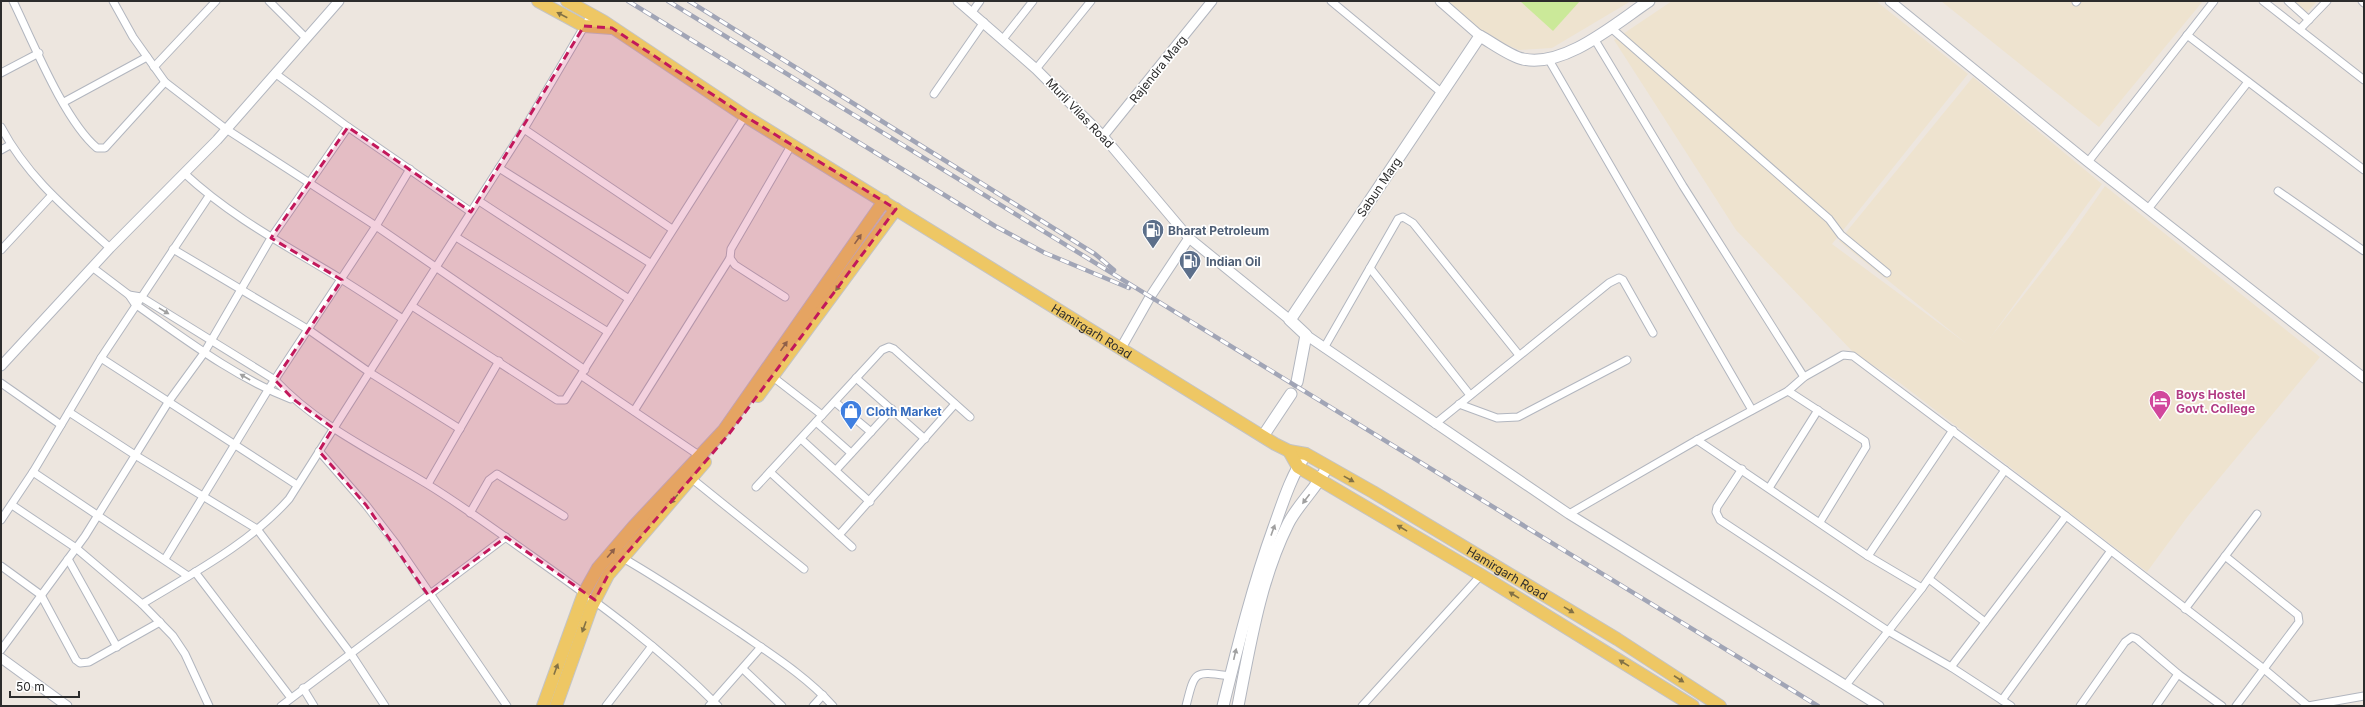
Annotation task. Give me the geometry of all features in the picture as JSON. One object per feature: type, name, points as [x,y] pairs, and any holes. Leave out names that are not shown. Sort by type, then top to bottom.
[{"type":"main road","points":[[538,1],[584,26],[612,28]]},
{"type":"main road","name":"Hamirgarh Road","points":[[567,1],[612,28],[745,116],[1262,436],[1289,451],[1306,454],[1495,565],[1720,706]]},
{"type":"main road","points":[[1480,36],[1522,59],[1549,60],[1595,40],[1610,27],[1649,1]]},
{"type":"main road","name":"Sabun Marg","points":[[1290,320],[1480,36]]},
{"type":"main road","points":[[543,706],[584,593],[602,563],[724,430],[884,201]]},
{"type":"main road","points":[[556,706],[595,600],[608,575],[729,434],[773,377],[896,209]]},
{"type":"main road","points":[[1290,320],[1306,335],[1297,382]]},
{"type":"main road","points":[[1262,436],[1291,394]]},
{"type":"main road","name":"Hamirgarh Road","points":[[1289,451],[1298,466],[1482,575],[1693,706]]},
{"type":"main road","points":[[1223,706],[1244,616],[1265,552],[1298,466],[1306,454]]},
{"type":"main road","points":[[1238,706],[1267,577],[1288,524],[1321,480],[1327,467]]},
{"type":"street","points":[[14,1],[64,102],[89,141],[97,148],[105,148],[165,82]]},
{"type":"street","points":[[114,1],[133,37],[165,82],[226,129],[376,226],[634,411],[700,456]]},
{"type":"street","points":[[154,67],[216,1]]},
{"type":"street","points":[[269,1],[306,38]]},
{"type":"street","name":"Murli Vilas Road","points":[[958,1],[984,22],[1036,69],[1103,136],[1189,238],[1290,320]]},
{"type":"street","points":[[972,12],[980,1]]},
{"type":"street","points":[[1003,39],[1033,1]]},
{"type":"street","points":[[1036,69],[1091,1]]},
{"type":"street","name":"Rajendra Marg","points":[[1103,136],[1212,1]]},
{"type":"street","points":[[1331,1],[1442,93]]},
{"type":"street","points":[[1440,1],[1480,36]]},
{"type":"street","points":[[1890,1],[2088,162],[2364,377]]},
{"type":"street","points":[[2088,162],[2214,1]]},
{"type":"street","points":[[2263,1],[2364,80]]},
{"type":"street","points":[[2288,1],[2309,20]]},
{"type":"street","points":[[2300,29],[2327,1]]},
{"type":"street","points":[[1,366],[110,248],[226,129],[338,2]]},
{"type":"street","points":[[142,604],[195,572],[257,529],[278,512],[289,499],[500,168],[591,15]]},
{"type":"street","points":[[934,94],[984,22]]},
{"type":"street","points":[[1610,27],[1829,219],[1841,235],[1887,273]]},
{"type":"street","points":[[2187,36],[2364,170]]},
{"type":"street","points":[[1595,40],[1683,186],[1804,377]]},
{"type":"street","points":[[1,73],[39,53]]},
{"type":"street","points":[[64,102],[147,58]]},
{"type":"street","points":[[1549,60],[1752,410]]},
{"type":"street","points":[[276,74],[348,127],[471,212]]},
{"type":"street","points":[[2148,209],[2248,82]]},
{"type":"street","points":[[412,306],[557,400],[565,400],[650,263],[745,116]]},
{"type":"street","points":[[1,127],[10,145],[29,171],[52,195],[110,248]]},
{"type":"street","points":[[1,650],[76,548],[98,515],[169,401],[204,353],[271,238],[348,127]]},
{"type":"street","points":[[524,129],[672,229]]},
{"type":"street","points":[[634,411],[730,258],[731,249],[792,144]]},
{"type":"street","points":[[1,150],[10,145]]},
{"type":"street","points":[[500,168],[650,263]]},
{"type":"street","points":[[165,559],[268,390],[342,280],[410,169]]},
{"type":"street","points":[[184,173],[209,196],[271,238],[342,280],[403,319]]},
{"type":"street","points":[[2278,191],[2364,251]]},
{"type":"street","points":[[2,246],[52,195]]},
{"type":"street","points":[[1,520],[33,472],[135,304],[209,196]]},
{"type":"street","points":[[479,201],[629,298]]},
{"type":"street","points":[[1324,348],[1398,219],[1403,217],[1413,223],[1519,355]]},
{"type":"street","points":[[456,237],[608,332]]},
{"type":"street","points":[[1121,348],[1150,297],[1189,238]]},
{"type":"street","points":[[173,249],[240,291],[309,330],[369,372],[460,429]]},
{"type":"street","points":[[730,258],[735,266],[785,297]]},
{"type":"street","points":[[92,267],[129,295],[135,304],[204,353],[268,390],[293,399]]},
{"type":"street","points":[[1370,268],[1470,395]]},
{"type":"street","points":[[1435,424],[1609,283],[1619,278],[1623,280],[1653,332]]},
{"type":"street","points":[[129,295],[140,297],[275,380],[293,399],[333,428],[428,484],[506,537],[595,600],[652,646],[714,704],[761,647]]},
{"type":"street","points":[[1306,335],[1569,514],[1879,706]]},
{"type":"street","points":[[756,487],[882,350],[889,347],[894,348],[970,417]]},
{"type":"street","points":[[1569,514],[1697,440],[1788,391],[1804,377],[1843,355],[1857,357],[2264,669],[2308,706],[2364,696]]},
{"type":"street","points":[[101,358],[297,485]]},
{"type":"street","points":[[1459,404],[1497,418],[1518,417],[1627,360]]},
{"type":"street","points":[[428,484],[499,361]]},
{"type":"street","points":[[773,377],[822,416]]},
{"type":"street","points":[[856,378],[925,439]]},
{"type":"street","points":[[1,383],[61,425]]},
{"type":"street","points":[[1788,391],[1860,436],[1865,441],[1866,447],[1820,522]]},
{"type":"street","points":[[835,402],[871,432]]},
{"type":"street","points":[[839,535],[870,502],[955,404]]},
{"type":"street","points":[[836,470],[892,409]]},
{"type":"street","points":[[1769,488],[1818,410]]},
{"type":"street","points":[[69,412],[135,455],[257,529],[351,654],[385,706]]},
{"type":"street","points":[[816,422],[851,453]]},
{"type":"street","points":[[1868,556],[1953,430]]},
{"type":"street","points":[[801,439],[870,502]]},
{"type":"street","points":[[1697,440],[1742,469],[1868,556],[1922,588]]},
{"type":"street","points":[[319,451],[366,505],[396,544],[428,594],[506,706]]},
{"type":"street","points":[[1742,469],[1717,507],[1716,512],[1720,520],[1888,631],[1951,667],[2011,706]]},
{"type":"street","points":[[1846,685],[1922,588],[2006,470]]},
{"type":"street","points":[[33,472],[165,559],[188,576]]},
{"type":"street","points":[[770,472],[852,547]]},
{"type":"street","points":[[470,513],[489,480],[497,474],[564,516]]},
{"type":"street","points":[[691,478],[804,569]]},
{"type":"street","points":[[12,504],[76,548],[142,604],[160,622],[173,636],[185,654],[209,706]]},
{"type":"street","points":[[2185,609],[2257,514]]},
{"type":"street","points":[[1951,667],[2066,516]]},
{"type":"street","points":[[281,706],[428,594],[506,537]]},
{"type":"street","points":[[2002,700],[2110,552]]},
{"type":"street","points":[[2225,556],[2298,615],[2298,622],[2236,706]]},
{"type":"street","points":[[623,558],[670,586],[761,647],[773,653],[823,695],[833,706]]},
{"type":"street","points":[[68,559],[117,647]]},
{"type":"street","points":[[1,566],[41,595],[76,660],[80,663],[89,662],[160,622]]},
{"type":"street","points":[[195,572],[291,698]]},
{"type":"street","points":[[1362,706],[1482,575]]},
{"type":"street","points":[[1929,578],[1985,622]]},
{"type":"street","points":[[2080,706],[2125,642],[2132,637],[2137,639],[2178,674],[2222,706]]},
{"type":"street","points":[[606,706],[652,646]]},
{"type":"street","points":[[1,658],[67,706]]},
{"type":"street","points":[[743,669],[782,706]]},
{"type":"street","points":[[1186,706],[1191,685],[1197,675],[1202,672],[1230,676]]},
{"type":"street","points":[[2156,706],[2178,674]]},
{"type":"street","points":[[303,688],[314,706]]},
{"type":"street","points":[[812,706],[823,695]]},
{"type":"highlighted area","points":[[584,26],[612,28],[745,116],[896,209],[729,434],[608,575],[595,600],[506,537],[428,595],[366,505],[319,451],[333,428],[293,399],[275,380],[342,280],[271,238],[348,127],[471,212]]},
{"type":"shaded area","points":[[1440,1],[1631,1],[1552,48],[1519,50],[1484,35]]},
{"type":"shaded area","points":[[1672,1],[1876,1],[1968,74],[1832,244],[1967,344],[1839,241],[1973,77],[2102,184],[1990,338],[2070,236],[2105,186],[2320,357],[2188,516],[2147,572],[1900,383],[1853,352],[1736,230],[1614,40]]},
{"type":"shaded area","points":[[1941,1],[2203,1],[2099,127]]},
{"type":"shaded area","points":[[2288,1],[2317,1],[2304,16]]},
{"type":"green space","points":[[1520,1],[1580,1],[1553,31]]},
{"type":"railway","points":[[628,1],[995,226],[1045,253],[1129,288]]},
{"type":"railway","points":[[668,1],[1818,706]]},
{"type":"railway","points":[[689,1],[1095,254],[1114,270]]},
{"type":"place","name":"Bharat Petroleum","points":[[1153,250]]},
{"type":"place","name":"Indian Oil","points":[[1190,280]]},
{"type":"place","name":"Boys Hostel Govt. College","points":[[2160,420]]},
{"type":"place","name":"Cloth Market","points":[[851,430]]}]
